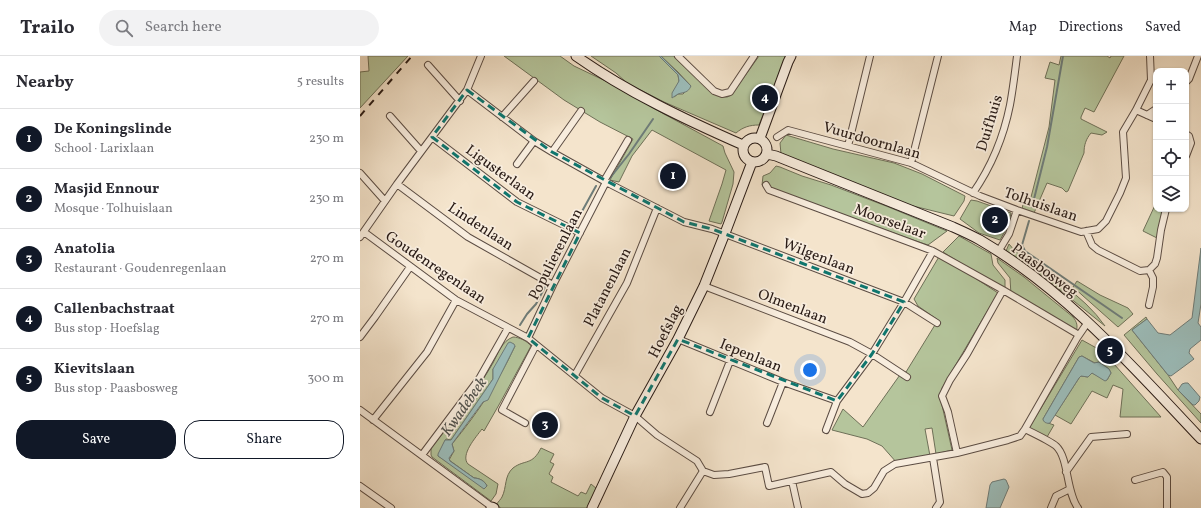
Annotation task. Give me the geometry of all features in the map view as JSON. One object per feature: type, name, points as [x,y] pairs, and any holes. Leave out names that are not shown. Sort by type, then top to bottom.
[{"type":"street","points":[[362,235],[421,151],[460,101],[467,90],[481,56]]},
{"type":"street","points":[[576,56],[649,100],[709,130],[744,145]]},
{"type":"street","points":[[678,56],[714,91],[722,94],[730,92],[754,56]]},
{"type":"street","points":[[760,138],[791,56]]},
{"type":"street","points":[[848,146],[870,56]]},
{"type":"street","points":[[911,163],[938,56]]},
{"type":"street","name":"Duifhuis","points":[[973,193],[979,184],[1002,134],[1010,105],[1017,56]]},
{"type":"street","name":"Tolhuislaan","points":[[980,196],[1081,232],[1098,229],[1106,221],[1126,178],[1123,132],[1151,80],[1150,56]]},
{"type":"street","points":[[1189,80],[1198,56]]},
{"type":"street","points":[[428,65],[460,101]]},
{"type":"street","points":[[502,117],[534,81]]},
{"type":"street","name":"Wilgenlaan","points":[[467,90],[534,141],[552,152],[605,182],[684,222],[712,229],[904,302],[937,323]]},
{"type":"street","points":[[1136,110],[1153,118]]},
{"type":"street","points":[[552,152],[581,111]]},
{"type":"street","points":[[1147,115],[1153,111]]},
{"type":"street","points":[[390,116],[421,151]]},
{"type":"street","name":"Vuurdoornlaan","points":[[777,137],[788,130],[911,163],[980,196]]},
{"type":"street","points":[[1189,136],[1192,143],[1189,150]]},
{"type":"street","name":"Ligusterlaan","points":[[432,137],[517,202],[580,233]]},
{"type":"street","points":[[760,138],[766,145],[767,154],[761,161],[752,162],[743,154],[744,145],[748,139],[760,138]]},
{"type":"street","name":"Populierenlaan","points":[[528,338],[605,182],[628,140]]},
{"type":"street","points":[[517,164],[534,141]]},
{"type":"street","name":"Paasbosweg","points":[[767,154],[776,156],[933,218],[980,240],[1033,276],[1088,322],[1143,376],[1201,439]]},
{"type":"street","name":"Hoefslag","points":[[592,508],[635,416],[678,339],[704,286],[752,162]]},
{"type":"street","points":[[360,173],[385,201]]},
{"type":"street","name":"Lindenlaan","points":[[397,184],[468,237],[553,285]]},
{"type":"street","name":"Moorselaar","points":[[766,185],[769,190],[933,251],[1003,290],[1078,335]]},
{"type":"street","name":"Platanenlaan","points":[[575,375],[627,283],[657,208]]},
{"type":"street","points":[[998,252],[1009,234],[1017,210]]},
{"type":"street","points":[[1086,231],[1092,245],[1098,250],[1140,271],[1149,270],[1155,264],[1157,258],[1165,212]]},
{"type":"street","name":"Goudenregenlaan","points":[[362,235],[456,300],[528,338],[602,398],[635,416],[657,435],[697,461],[704,471]]},
{"type":"street","points":[[826,430],[836,401],[872,354],[933,251]]},
{"type":"street","points":[[360,338],[410,267]]},
{"type":"street","points":[[1149,270],[1153,278],[1153,287],[1149,305]]},
{"type":"street","name":"Olmenlaan","points":[[704,286],[850,342],[872,354],[907,377]]},
{"type":"street","points":[[957,453],[948,412],[942,396],[1003,290]]},
{"type":"street","points":[[373,420],[426,352],[456,300]]},
{"type":"street","points":[[680,508],[704,471],[714,475],[729,474],[765,467],[769,486],[831,472],[845,484],[862,494],[868,494],[874,488],[884,471],[895,464],[957,453],[1020,436],[1078,335],[1088,322]]},
{"type":"street","points":[[422,455],[479,379],[508,328]]},
{"type":"street","name":"Iepenlaan","points":[[678,339],[782,382],[836,401]]},
{"type":"street","points":[[525,423],[502,410],[536,345]]},
{"type":"street","points":[[710,412],[730,361]]},
{"type":"street","points":[[767,423],[782,382]]},
{"type":"street","points":[[360,410],[492,508]]},
{"type":"street","points":[[1025,429],[1056,446],[1061,454],[1070,490],[1078,508]]},
{"type":"street","points":[[1066,472],[1091,437],[1127,434]]},
{"type":"street","points":[[933,458],[940,502],[936,508]]},
{"type":"street","points":[[1135,480],[1163,472],[1167,477],[1167,508]]},
{"type":"street","points":[[792,481],[798,508]]},
{"type":"street","points":[[360,486],[391,508]]},
{"type":"street","points":[[1051,508],[1056,496],[1070,490]]},
{"type":"highlighted area","points":[[467,90],[552,152],[684,222],[712,229],[904,302],[872,354],[837,401],[678,339],[635,416],[602,398],[528,338],[580,233],[517,202],[432,137]]},
{"type":"green space","points":[[368,56],[408,56],[360,108],[360,72],[369,71]]},
{"type":"green space","points":[[504,56],[560,56],[574,66],[614,85],[723,146],[734,172],[733,184],[721,224],[709,221],[726,170],[652,130],[632,156],[619,182],[610,180],[633,139],[600,122],[564,100]]},
{"type":"green space","points":[[591,56],[659,56],[678,75],[679,81],[674,97],[678,94],[683,94],[691,86],[661,56],[675,56],[707,87],[722,96],[727,97],[732,94],[759,56],[786,56],[759,125],[753,125],[741,129],[736,133],[664,102],[627,83],[616,73]]},
{"type":"green space","points":[[1061,56],[1107,56],[1110,58],[1111,56],[1124,56],[1094,112],[1085,108],[1081,117],[1081,119],[1107,132],[1102,135],[1091,133],[1084,147],[1084,153],[1068,191],[1066,192],[1062,188],[1047,183],[1034,213],[1022,209],[1024,200],[1030,201],[1049,127],[1055,80],[1045,78],[1050,62],[1059,65]]},
{"type":"green space","points":[[786,135],[833,149],[894,163],[922,174],[965,196],[964,201],[954,216],[909,205],[781,154],[780,143]]},
{"type":"green space","points":[[776,166],[831,185],[947,231],[928,245],[762,185],[763,176],[770,173]]},
{"type":"green space","points":[[971,200],[1011,213],[1008,226],[1000,240],[979,233],[960,219]]},
{"type":"green space","points":[[1153,209],[1153,212],[1162,212],[1157,238],[1143,231]]},
{"type":"green space","points":[[959,236],[991,254],[993,265],[1005,280],[1005,291],[943,252]]},
{"type":"green space","points":[[1009,244],[1015,251],[1075,294],[1105,326],[1055,286],[1006,251]]},
{"type":"green space","points":[[940,255],[998,293],[942,388],[940,396],[952,450],[936,454],[932,428],[925,429],[930,456],[897,463],[882,446],[867,439],[832,430],[843,409],[863,427],[902,372],[906,372],[938,320],[918,306],[914,299]]},
{"type":"green space","points":[[997,258],[1024,277],[1073,317],[1077,324],[1076,332],[1011,295],[1010,278],[998,263]]},
{"type":"green space","points":[[1077,281],[1100,295],[1128,308],[1133,314],[1118,327],[1073,287]]},
{"type":"green space","points":[[1146,317],[1147,319],[1132,330],[1178,390],[1201,414],[1201,423],[1124,335]]},
{"type":"green space","points":[[513,337],[518,338],[531,346],[484,431],[482,429],[476,437],[467,451],[466,456],[468,464],[498,484],[496,494],[491,501],[432,457],[431,448],[472,396],[501,348],[509,339]],"holes":[[[515,346],[487,397],[452,444],[454,451],[449,460],[474,478],[483,481],[487,486],[438,456],[446,439],[451,440],[493,379],[493,369]]]},
{"type":"green space","points":[[1082,340],[1106,355],[1161,417],[1120,417],[1123,389],[1113,385],[1107,398],[1092,391],[1071,424],[1055,415],[1081,376],[1088,377],[1092,373],[1107,380],[1111,373],[1109,369],[1099,362],[1095,363],[1082,356],[1079,357],[1043,419],[1045,422],[1054,425],[1047,437],[1029,428]]},
{"type":"green space","points":[[541,448],[554,454],[550,462],[554,464],[549,474],[553,477],[551,482],[578,496],[581,492],[586,494],[591,484],[597,489],[588,508],[501,508],[496,505],[502,497],[510,471],[517,465],[531,460],[538,454]]},
{"type":"water","points":[[659,56],[661,56],[691,86],[689,90],[672,98],[672,93],[679,81],[678,75]]},
{"type":"water","points":[[1201,248],[1201,304],[1198,323],[1201,327],[1201,340],[1190,349],[1189,353],[1194,359],[1171,376],[1168,375],[1132,330],[1147,319],[1158,333],[1170,335],[1192,318]]},
{"type":"water","points":[[510,342],[515,346],[488,400],[483,402],[452,444],[454,451],[449,458],[450,461],[474,478],[483,481],[487,486],[484,489],[438,456],[438,454],[445,440],[451,440],[493,379],[493,369]]},
{"type":"water","points":[[1082,356],[1094,363],[1099,362],[1109,369],[1111,373],[1105,381],[1092,373],[1088,377],[1081,376],[1050,423],[1045,422],[1043,419],[1079,357]]},
{"type":"water","points":[[1188,383],[1200,397],[1199,401],[1195,405],[1193,405],[1178,390],[1182,384]]},
{"type":"water","points":[[1004,479],[1009,487],[1000,508],[986,508],[990,485],[992,482]]},
{"type":"waterway","points":[[1032,207],[1047,147],[1063,56]]},
{"type":"waterway","name":"Kwadebeek","points":[[610,178],[629,154],[653,119]]},
{"type":"waterway","name":"Kwadebeek","points":[[575,224],[596,186]]},
{"type":"waterway","points":[[1029,221],[1022,245],[1025,251],[1122,318]]},
{"type":"waterway","name":"Kwadebeek","points":[[550,276],[570,234]]},
{"type":"waterway","name":"Kwadebeek","points":[[520,325],[536,304],[545,287]]},
{"type":"railway","points":[[360,116],[412,56]]},
{"type":"place","name":"Callenbachstraat","points":[[765,98]]},
{"type":"place","name":"De Koningslinde","points":[[673,176]]},
{"type":"place","name":"Masjid Ennour","points":[[995,220]]},
{"type":"place","name":"Kievitslaan","points":[[1110,351]]},
{"type":"place","name":"Anatolia","points":[[545,425]]}]
